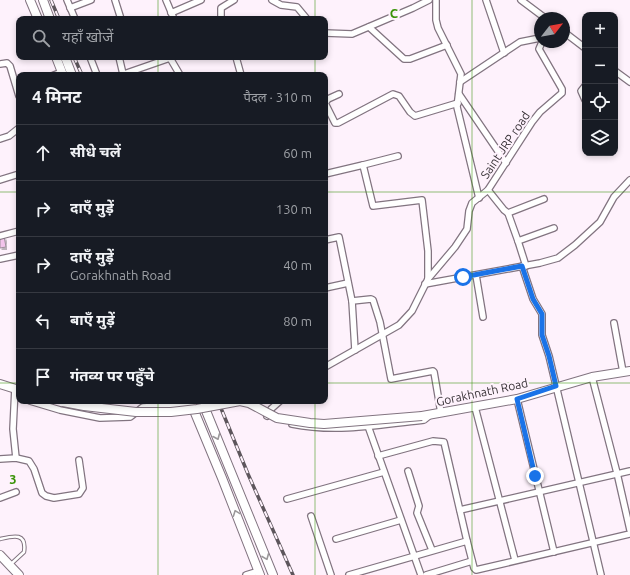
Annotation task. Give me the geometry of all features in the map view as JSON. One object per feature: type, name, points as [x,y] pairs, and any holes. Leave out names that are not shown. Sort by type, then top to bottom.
[{"type":"main road","points":[[30,0],[37,16]]},
{"type":"main road","points":[[43,0],[49,16]]},
{"type":"main road","points":[[57,60],[61,72]]},
{"type":"main road","points":[[66,60],[71,72]]},
{"type":"main road","name":"Gorakhnath Road","points":[[251,404],[277,418],[324,424],[422,416],[517,399],[556,386],[592,377],[626,371]]},
{"type":"main road","points":[[0,384],[16,390]]},
{"type":"main road","name":"Gorakhnath Road","points":[[74,404],[136,412],[177,411],[224,404]]},
{"type":"main road","points":[[192,404],[260,573]]},
{"type":"main road","points":[[204,404],[273,575]]},
{"type":"main road","points":[[0,555],[19,575]]},
{"type":"street","points":[[67,0],[73,16]]},
{"type":"street","points":[[70,8],[91,0]]},
{"type":"street","points":[[115,0],[119,16]]},
{"type":"street","points":[[166,0],[173,16]]},
{"type":"street","points":[[172,13],[201,0]]},
{"type":"street","points":[[221,16],[221,8],[234,0]]},
{"type":"street","points":[[272,0],[281,6],[297,7],[304,16]]},
{"type":"street","points":[[328,33],[348,34],[369,27],[429,0]]},
{"type":"street","points":[[436,0],[437,24],[461,74],[457,107],[479,198]]},
{"type":"street","points":[[486,0],[504,53]]},
{"type":"street","points":[[521,0],[537,12]]},
{"type":"street","points":[[369,27],[404,59],[410,59],[447,45]]},
{"type":"street","points":[[570,37],[582,46]]},
{"type":"street","points":[[460,82],[524,40],[534,39]]},
{"type":"street","name":"Saint JRP road","points":[[427,281],[455,247],[467,229],[468,211],[472,203],[488,190],[540,112],[563,91],[539,48]]},
{"type":"street","points":[[91,60],[96,72]]},
{"type":"street","points":[[120,60],[122,72]]},
{"type":"street","points":[[130,72],[163,60]]},
{"type":"street","points":[[172,60],[178,72]]},
{"type":"street","points":[[237,60],[240,72]]},
{"type":"street","points":[[0,64],[8,64],[16,82]]},
{"type":"street","points":[[618,73],[630,82]]},
{"type":"street","points":[[328,99],[339,94]]},
{"type":"street","points":[[328,109],[335,124],[393,94],[400,96],[410,112],[415,116],[458,103]]},
{"type":"street","points":[[459,94],[506,163]]},
{"type":"street","points":[[0,139],[8,136],[16,130]]},
{"type":"street","points":[[328,173],[398,156]]},
{"type":"street","points":[[328,365],[399,325],[412,311],[427,281],[428,251],[423,201],[420,200],[373,206],[363,165]]},
{"type":"street","points":[[0,180],[16,175]]},
{"type":"street","points":[[427,281],[476,275],[558,258],[600,222],[614,197],[630,180]]},
{"type":"street","points":[[488,190],[508,213],[518,241],[533,299],[542,314],[542,335],[549,356],[601,575]]},
{"type":"street","points":[[508,213],[544,199]]},
{"type":"street","points":[[518,241],[554,228]]},
{"type":"street","points":[[0,236],[16,232]]},
{"type":"street","points":[[328,239],[340,237],[352,301],[355,350]]},
{"type":"street","points":[[0,259],[16,256]]},
{"type":"street","points":[[476,275],[483,317]]},
{"type":"street","points":[[328,287],[348,283]]},
{"type":"street","points":[[352,301],[372,299],[380,322],[391,379],[432,371],[434,372],[441,413]]},
{"type":"street","points":[[614,323],[626,371]]},
{"type":"street","points":[[592,377],[618,473],[630,530]]},
{"type":"street","points":[[517,399],[554,552]]},
{"type":"street","points":[[16,404],[13,429],[16,458]]},
{"type":"street","points":[[40,404],[60,410],[100,418],[130,417],[143,407],[172,404]]},
{"type":"street","points":[[252,404],[267,416],[280,421],[311,428],[332,429],[424,420],[432,414]]},
{"type":"street","points":[[267,416],[271,408],[276,404]]},
{"type":"street","points":[[476,407],[515,560]]},
{"type":"street","points":[[368,426],[421,575]]},
{"type":"street","points":[[378,456],[433,441],[444,442],[467,541],[474,568],[476,570],[630,534]]},
{"type":"street","points":[[0,459],[16,458],[29,461],[32,464],[42,493],[46,496],[54,498],[79,494],[82,492],[84,488],[79,460]]},
{"type":"street","points":[[408,470],[419,506],[417,513],[432,550]]},
{"type":"street","points":[[460,510],[630,471]]},
{"type":"street","points":[[287,499],[384,472]]},
{"type":"street","points":[[0,498],[16,492]]},
{"type":"street","points":[[311,516],[330,575]]},
{"type":"street","points":[[336,540],[401,520]]},
{"type":"street","points":[[350,575],[467,541]]},
{"type":"street","points":[[426,575],[472,561]]},
{"type":"street","points":[[246,575],[260,573]]},
{"type":"lane","points":[[0,539],[17,536],[22,538],[24,542],[24,552],[10,565]]},
{"type":"building","points":[[4,236],[6,247],[0,248],[0,237]]},
{"type":"railway","points":[[51,0],[58,16]]},
{"type":"railway","points":[[75,60],[81,72]]},
{"type":"railway","points":[[219,404],[248,474],[293,575]]},
{"type":"route","points":[[463,277],[522,266],[533,299],[541,311],[543,322],[542,335],[556,386],[517,399],[535,476]]}]
